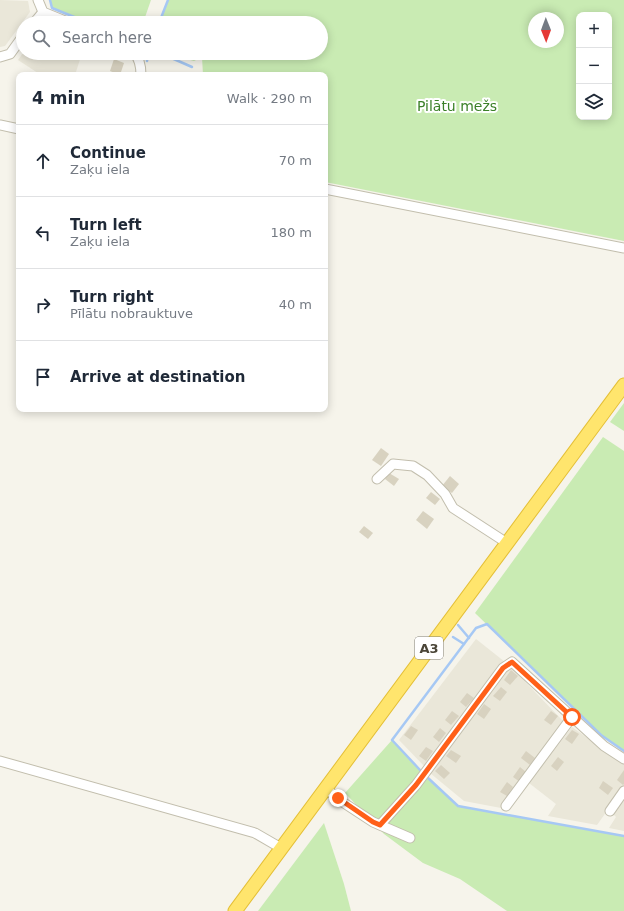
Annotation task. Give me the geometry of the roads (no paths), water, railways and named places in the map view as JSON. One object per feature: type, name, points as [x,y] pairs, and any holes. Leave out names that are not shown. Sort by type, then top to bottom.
[{"type":"highway","name":"A3","points":[[235,911],[624,385]]},
{"type":"street","points":[[38,0],[43,12],[53,16]]},
{"type":"street","points":[[40,16],[43,12]]},
{"type":"street","points":[[0,57],[10,54],[16,46]]},
{"type":"street","points":[[138,60],[141,72]]},
{"type":"street","points":[[0,125],[16,128]]},
{"type":"street","points":[[328,190],[624,248]]},
{"type":"street","points":[[377,479],[393,464],[413,466],[427,475],[444,494],[453,508],[507,543]]},
{"type":"street","points":[[380,825],[416,785],[503,668],[512,662],[604,746],[624,759]]},
{"type":"street","points":[[506,806],[572,717]]},
{"type":"street","points":[[0,761],[255,832],[281,848]]},
{"type":"street","points":[[325,788],[344,803],[373,822],[410,838]]},
{"type":"street","points":[[610,811],[624,791]]},
{"type":"waterway","points":[[50,0],[52,8],[72,16]]},
{"type":"waterway","points":[[162,16],[168,0]]},
{"type":"waterway","points":[[176,60],[192,67]]},
{"type":"waterway","points":[[420,770],[392,740],[476,628],[487,624],[601,735],[624,751]]},
{"type":"waterway","points":[[458,625],[469,638]]},
{"type":"waterway","points":[[453,637],[464,644]]},
{"type":"waterway","points":[[428,778],[458,806],[624,836]]},
{"type":"park label","name":"Pilātu mežs","points":[[457,106]]}]
